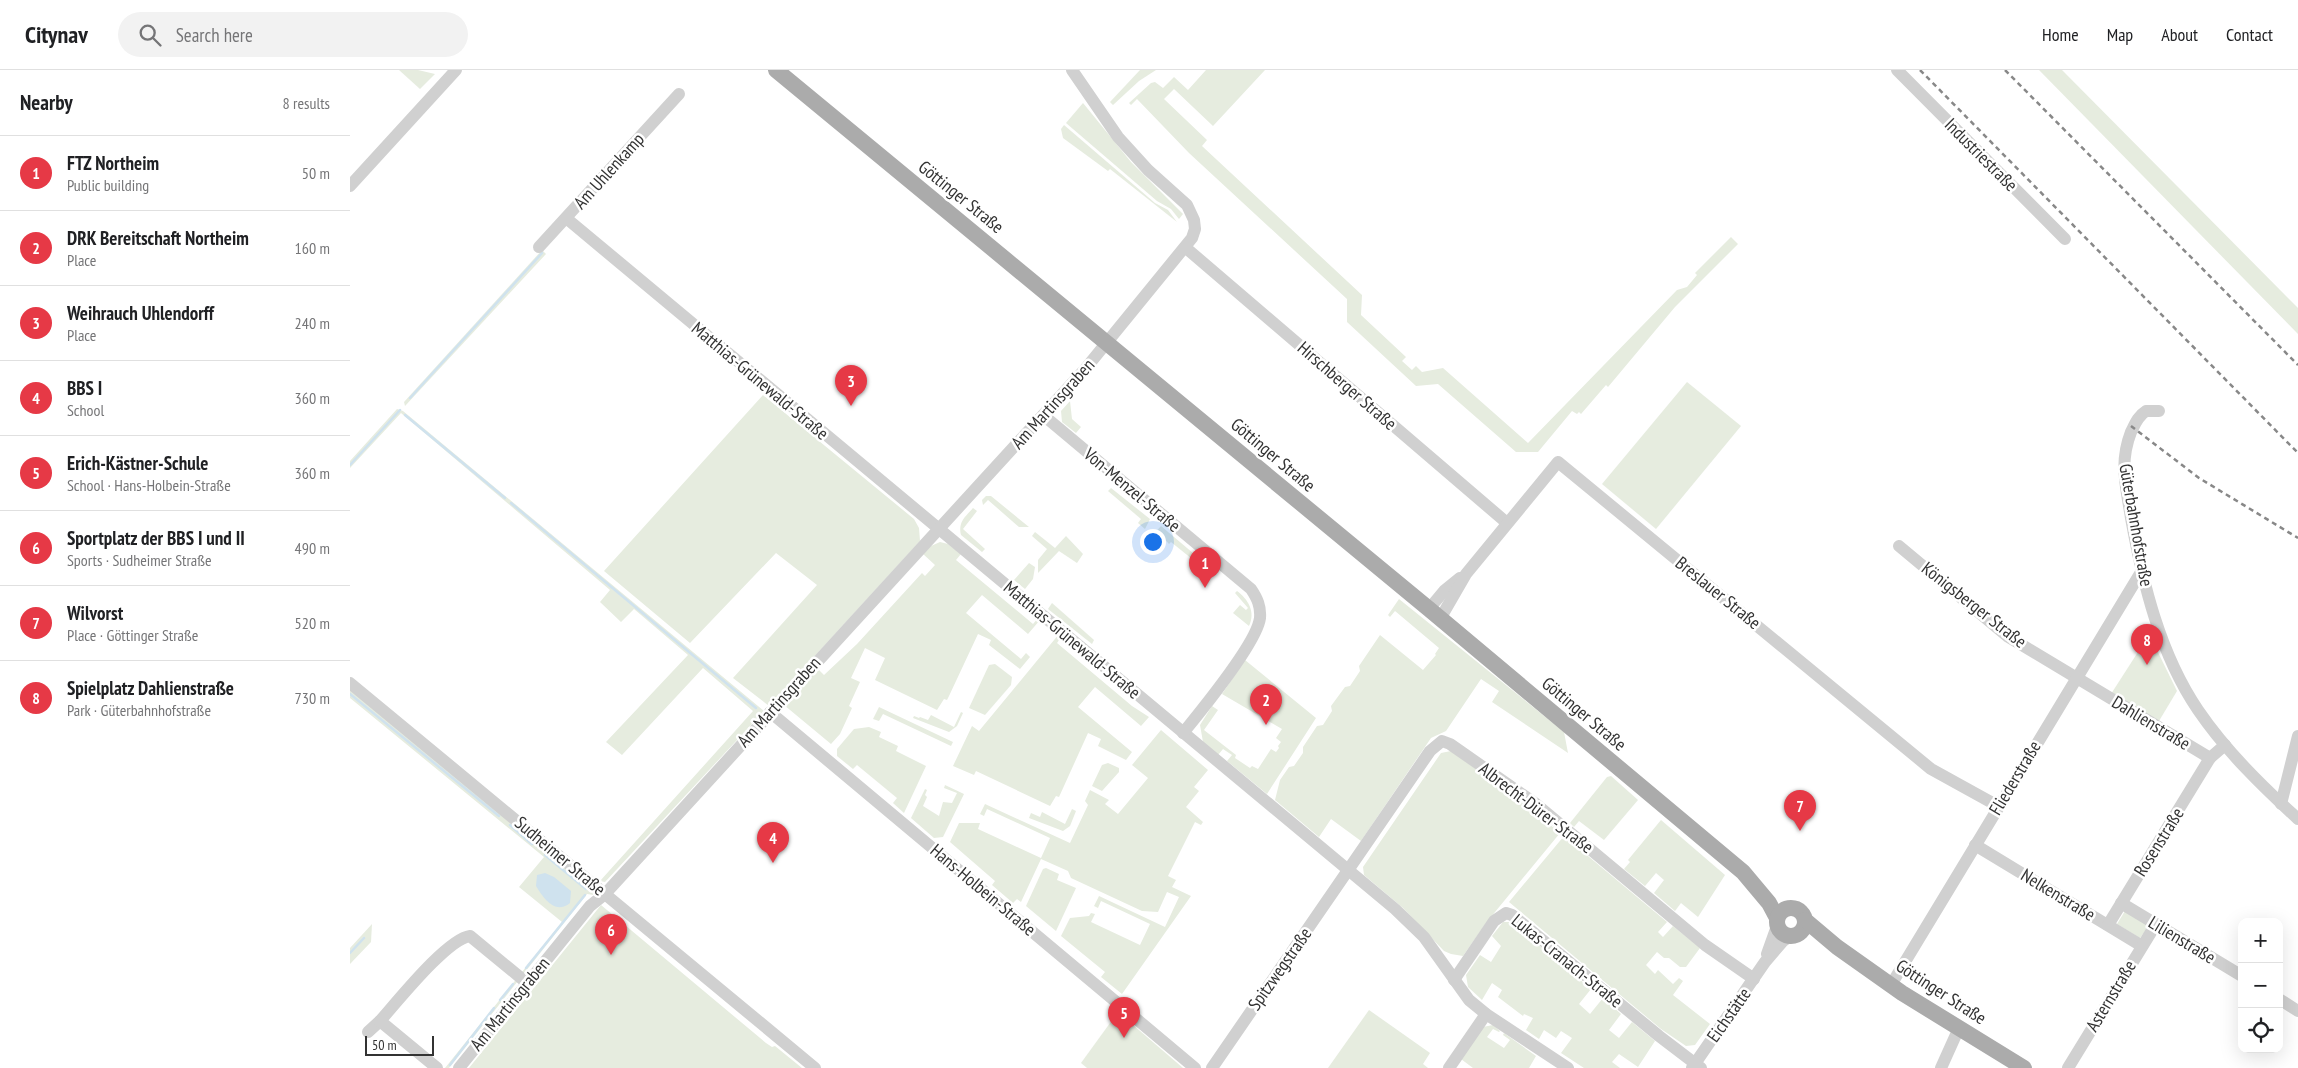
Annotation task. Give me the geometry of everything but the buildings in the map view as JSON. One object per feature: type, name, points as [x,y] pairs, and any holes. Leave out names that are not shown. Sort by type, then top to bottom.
[{"type":"main road","name":"Göttinger Straße","points":[[776,70],[1435,614],[1743,872],[1762,883],[1784,903],[1800,911],[1798,930]]},
{"type":"main road","name":"Göttinger Straße","points":[[1743,872],[1769,903],[1781,932],[1798,930],[1837,947],[1892,985],[2024,1068]]},
{"type":"main road","points":[[1777,922],[1783,910],[1794,908]]},
{"type":"street","points":[[350,186],[456,70]]},
{"type":"street","points":[[1072,70],[1118,137],[1192,212],[1195,230],[1186,248]]},
{"type":"street","name":"Industriestraße","points":[[1897,70],[2065,239]]},
{"type":"street","name":"Am Uhlenkamp","points":[[540,247],[679,94]]},
{"type":"street","name":"Matthias-Grünewald-Straße","points":[[566,218],[796,412],[939,528],[1413,925],[1469,1000],[1486,1014],[1568,1068]]},
{"type":"street","name":"Am Martinsgraben","points":[[459,1068],[590,906],[605,894],[1043,415],[1186,248]]},
{"type":"street","name":"Hirschberger Straße","points":[[1186,248],[1507,523]]},
{"type":"street","name":"Güterbahnhofstraße","points":[[2159,411],[2146,411],[2138,418],[2123,457],[2124,474],[2141,572],[2161,634],[2185,689],[2225,745],[2281,804],[2298,819]]},
{"type":"street","name":"Von-Menzel-Straße","points":[[1043,415],[1244,584],[1257,598],[1260,608],[1260,620],[1255,634],[1209,701],[1183,733]]},
{"type":"street","name":"Breslauer Straße","points":[[1435,614],[1558,462],[1930,768],[1998,806]]},
{"type":"street","name":"Königsberger Straße","points":[[1899,546],[2007,636],[2076,678]]},
{"type":"street","name":"Fliederstraße","points":[[1892,985],[1998,806],[2141,572]]},
{"type":"street","name":"Dahlienstraße","points":[[2076,678],[2210,758],[2225,745]]},
{"type":"street","name":"Sudheimer Straße","points":[[350,683],[815,1068]]},
{"type":"street","name":"Hans-Holbein-Straße","points":[[770,712],[1195,1068]]},
{"type":"street","points":[[2281,804],[2298,736]]},
{"type":"street","name":"Albrecht-Dürer-Straße","points":[[1349,870],[1432,748],[1439,742],[1446,741],[1536,804],[1705,945],[1754,979]]},
{"type":"street","name":"Rosenstraße","points":[[2108,925],[2210,758]]},
{"type":"street","name":"Nelkenstraße","points":[[1975,845],[2142,946]]},
{"type":"street","name":"Spitzwegstraße","points":[[1212,1068],[1349,870]]},
{"type":"street","name":"Lilienstraße","points":[[2122,903],[2238,974]]},
{"type":"street","name":"Lukas-Cranach-Straße","points":[[1454,980],[1494,921],[1506,913],[1512,914],[1696,1066]]},
{"type":"street","name":"Eichstätte","points":[[1764,962],[1777,922]]},
{"type":"street","name":"Asternstraße","points":[[2068,1068],[2156,924]]},
{"type":"street","name":"Eichstätte","points":[[1696,1066],[1764,962],[1783,941],[1798,930]]},
{"type":"street","points":[[368,1032],[440,956],[465,936],[474,938],[528,982]]},
{"type":"street","points":[[2283,1002],[2298,1011]]},
{"type":"street","points":[[1449,1068],[1486,1014]]},
{"type":"street","points":[[380,1020],[436,1068]]},
{"type":"street","points":[[1942,1068],[1960,1028]]},
{"type":"shaded area","points":[[399,70],[418,70],[435,74],[420,89]]},
{"type":"shaded area","points":[[1140,70],[1156,70],[1139,81],[1113,105],[1110,102]]},
{"type":"shaded area","points":[[1206,70],[1265,70],[1213,126],[1174,89],[1164,99],[1207,140],[1202,146],[1362,295],[1361,315],[1406,357],[1402,361],[1412,370],[1416,366],[1422,372],[1443,368],[1528,443],[1677,290],[1687,287],[1697,275],[1695,273],[1731,237],[1738,244],[1675,307],[1608,387],[1606,385],[1581,414],[1572,411],[1538,452],[1516,452],[1438,384],[1416,386],[1347,322],[1347,299],[1189,153],[1137,99],[1131,105],[1129,103],[1151,83],[1155,82],[1163,88],[1174,77],[1188,90]]},
{"type":"shaded area","points":[[2039,70],[2062,70],[2298,308],[2298,334]]},
{"type":"shaded area","points":[[1083,103],[1131,162],[1183,214],[1179,219],[1171,209],[1157,201],[1066,123]]},
{"type":"shaded area","points":[[1064,125],[1155,203],[1168,210],[1177,222],[1110,169],[1108,171],[1063,138],[1061,129]]},
{"type":"shaded area","points":[[542,250],[546,254],[405,406],[404,402]]},
{"type":"shaded area","points":[[1687,382],[1741,426],[1656,529],[1602,484]]},
{"type":"shaded area","points":[[763,395],[914,519],[919,528],[920,541],[769,706],[733,678],[817,585],[776,553],[690,643],[604,571]]},
{"type":"shaded area","points":[[1070,401],[1072,419],[1081,427],[1076,433],[1062,422],[1061,411]]},
{"type":"shaded area","points":[[397,409],[403,411],[764,711],[605,882],[600,881],[753,711],[703,668],[622,755],[606,742],[688,655],[634,609],[621,622],[600,602],[610,590],[401,413],[350,468],[350,461]]},
{"type":"shaded area","points":[[1111,488],[1150,519],[1145,529],[1138,523],[1141,519],[1108,491]]},
{"type":"shaded area","points":[[986,496],[991,496],[1029,527],[1019,527],[988,500],[983,505],[982,500]]},
{"type":"shaded area","points":[[973,508],[977,511],[963,529],[985,549],[982,552],[961,535],[961,523]]},
{"type":"shaded area","points":[[1161,526],[1200,559],[1197,563],[1171,542],[1169,544],[1159,533],[1152,540],[1155,543],[1146,550],[1147,542]]},
{"type":"shaded area","points":[[1035,532],[1055,548],[1066,536],[1083,554],[1077,563],[1059,551],[1038,573],[1038,560],[1047,549],[1032,536]]},
{"type":"shaded area","points":[[940,542],[948,544],[961,554],[956,560],[1033,624],[1038,618],[1040,620],[1028,634],[982,595],[966,613],[1021,659],[1026,653],[1030,657],[1020,669],[989,645],[991,640],[978,634],[947,700],[944,699],[937,710],[875,680],[885,658],[865,648],[851,678],[860,682],[849,706],[852,708],[840,734],[831,744],[784,705],[818,669],[824,675],[857,644],[922,573],[925,576],[935,565],[922,553]]},
{"type":"shaded area","points":[[1029,563],[1035,567],[1033,579],[1025,589],[1014,580]]},
{"type":"shaded area","points":[[1237,591],[1250,606],[1252,616],[1249,626],[1233,613],[1240,605],[1246,610],[1248,608],[1235,593]]},
{"type":"shaded area","points":[[1399,599],[1564,732],[1568,753],[1492,702],[1499,691],[1481,679],[1446,731],[1431,738],[1361,841],[1331,819],[1319,837],[1275,800],[1280,780],[1289,767],[1294,766],[1303,753],[1303,747],[1317,726],[1323,725],[1332,711],[1331,706],[1345,687],[1350,686],[1360,671],[1359,666],[1380,635],[1423,670],[1436,655],[1439,648],[1395,611],[1390,617],[1388,615]]},
{"type":"shaded area","points":[[1052,603],[1094,640],[1092,644],[1048,609]]},
{"type":"shaded area","points":[[1059,634],[1062,636],[1057,643],[1132,706],[1149,717],[1141,726],[1095,687],[1078,707],[1132,752],[1126,760],[1098,746],[1101,739],[1088,733],[1059,797],[1056,796],[1050,806],[976,771],[974,775],[953,766],[972,726],[979,731]]},
{"type":"shaded area","points":[[2147,638],[2151,638],[2177,691],[2159,721],[2111,694]]},
{"type":"shaded area","points":[[1245,660],[1316,718],[1267,794],[1227,761],[1232,755],[1223,749],[1218,755],[1203,742],[1200,725],[1212,706],[1218,710],[1204,730],[1236,755],[1235,758],[1250,768],[1252,766],[1258,769],[1271,749],[1276,752],[1279,748],[1278,746],[1281,742],[1276,738],[1282,729],[1222,694]]},
{"type":"shaded area","points":[[995,664],[1012,677],[1011,685],[985,715],[969,708],[989,665]]},
{"type":"shaded area","points":[[350,688],[594,891],[594,895],[587,894],[449,1068],[445,1068],[562,922],[519,887],[544,857],[350,698]]},
{"type":"shaded area","points":[[879,707],[953,742],[951,746],[883,714],[879,721],[873,719]]},
{"type":"shaded area","points":[[961,712],[963,713],[957,726],[949,732],[913,718],[914,716],[928,720],[931,715],[954,727]]},
{"type":"shaded area","points":[[869,727],[881,732],[879,737],[898,746],[896,751],[926,766],[904,813],[893,803],[897,798],[857,765],[853,769],[837,756],[837,749],[854,729]]},
{"type":"shaded area","points":[[1161,730],[1208,770],[1194,787],[1199,791],[1186,807],[1203,822],[1201,825],[1195,822],[1168,876],[1176,880],[1172,887],[1191,896],[1122,994],[1101,977],[1105,972],[1061,936],[1070,918],[1089,916],[1091,913],[1095,914],[1091,922],[1140,945],[1150,924],[1101,901],[1098,908],[1094,906],[1099,896],[1165,927],[1179,897],[1167,892],[1158,912],[1142,911],[1071,878],[1068,871],[1041,859],[1021,902],[1017,899],[1013,903],[992,885],[995,881],[950,842],[959,823],[980,823],[978,829],[1041,858],[1050,838],[987,809],[984,816],[980,814],[985,804],[1070,843],[1088,805],[1085,801],[1090,790],[1109,800],[1105,804],[1118,814],[1148,778],[1132,765]]},
{"type":"shaded area","points":[[1451,751],[1530,808],[1560,833],[1486,923],[1463,956],[1444,951],[1403,908],[1364,875],[1363,867],[1441,753]]},
{"type":"shaded area","points":[[1108,763],[1119,768],[1119,772],[1102,791],[1092,786],[1102,765]]},
{"type":"shaded area","points":[[1611,776],[1638,800],[1604,840],[1579,821],[1574,827],[1570,823],[1607,777]]},
{"type":"shaded area","points":[[945,785],[964,794],[943,837],[934,838],[911,818],[925,789],[927,790],[925,795],[927,797],[923,806],[939,816],[943,802],[952,803],[957,793],[944,788]]},
{"type":"shaded area","points":[[1072,809],[1076,811],[1070,826],[1063,831],[1029,818],[1031,813],[1040,817],[1042,812],[1065,824]]},
{"type":"shaded area","points":[[1661,820],[1725,875],[1698,917],[1681,903],[1675,911],[1654,893],[1664,880],[1656,873],[1645,886],[1624,869],[1630,862],[1628,860]]},
{"type":"shaded area","points":[[1564,836],[1667,922],[1658,932],[1663,937],[1673,926],[1700,948],[1686,967],[1680,967],[1669,958],[1664,958],[1657,952],[1646,965],[1655,974],[1658,970],[1673,984],[1679,978],[1683,981],[1673,995],[1710,1024],[1695,1045],[1686,1046],[1661,1029],[1509,902]]},
{"type":"shaded area","points":[[1046,868],[1059,874],[1057,880],[1076,888],[1056,931],[1026,906],[1043,869]]},
{"type":"shaded area","points":[[601,905],[766,1043],[772,1047],[775,1046],[802,1068],[469,1068]]},
{"type":"shaded area","points":[[2125,911],[2149,926],[2140,938],[2117,924]]},
{"type":"shaded area","points":[[1503,922],[1512,922],[1591,989],[1579,1004],[1590,1014],[1603,998],[1621,1014],[1609,1030],[1619,1038],[1632,1022],[1655,1041],[1638,1067],[1619,1054],[1612,1062],[1620,1068],[1584,1068],[1561,1053],[1572,1038],[1561,1031],[1556,1038],[1544,1030],[1539,1039],[1526,1030],[1533,1018],[1524,1014],[1523,1016],[1498,997],[1502,990],[1492,983],[1482,1000],[1468,987],[1466,975],[1480,955],[1491,962],[1501,946],[1492,936]]},
{"type":"shaded area","points":[[372,924],[371,942],[350,964],[350,948]]},
{"type":"shaded area","points":[[1369,1010],[1430,1053],[1423,1064],[1428,1068],[1328,1068]]},
{"type":"shaded area","points":[[1118,1012],[1183,1068],[1087,1068],[1081,1063]]},
{"type":"shaded area","points":[[1493,1025],[1500,1031],[1493,1029],[1487,1037],[1504,1048],[1510,1040],[1503,1035],[1504,1033],[1536,1056],[1529,1068],[1473,1068],[1461,1059],[1483,1027]]},
{"type":"water","points":[[545,873],[554,877],[571,891],[570,903],[559,907],[550,904],[546,900],[536,886],[537,875]]},
{"type":"waterway","points":[[410,398],[542,253]]},
{"type":"waterway","points":[[350,465],[400,410]]},
{"type":"waterway","points":[[405,415],[505,498]]},
{"type":"waterway","points":[[511,503],[756,708]]},
{"type":"waterway","points":[[350,694],[499,816]]},
{"type":"waterway","points":[[510,825],[532,844]]},
{"type":"waterway","points":[[545,855],[586,889]]},
{"type":"waterway","points":[[526,968],[585,895]]},
{"type":"waterway","points":[[350,953],[364,938]]},
{"type":"waterway","points":[[500,1000],[513,984]]},
{"type":"waterway","points":[[450,1065],[494,1008]]},
{"type":"railway","points":[[1920,70],[2298,453]]},
{"type":"railway","points":[[2005,70],[2298,365]]},
{"type":"railway","points":[[2131,426],[2199,478],[2298,538]]},
{"type":"place","name":"Weihrauch Uhlendorff","points":[[851,406]]},
{"type":"place","name":"FTZ Northeim","points":[[1205,588]]},
{"type":"place","name":"Spielplatz Dahlienstraße","points":[[2147,665]]},
{"type":"place","name":"DRK Bereitschaft Northeim","points":[[1266,725]]},
{"type":"place","name":"Wilvorst","points":[[1800,831]]},
{"type":"place","name":"BBS I","points":[[773,863]]},
{"type":"place","name":"Sportplatz der BBS I und II","points":[[611,955]]},
{"type":"place","name":"Erich-Kästner-Schule","points":[[1124,1038]]}]
